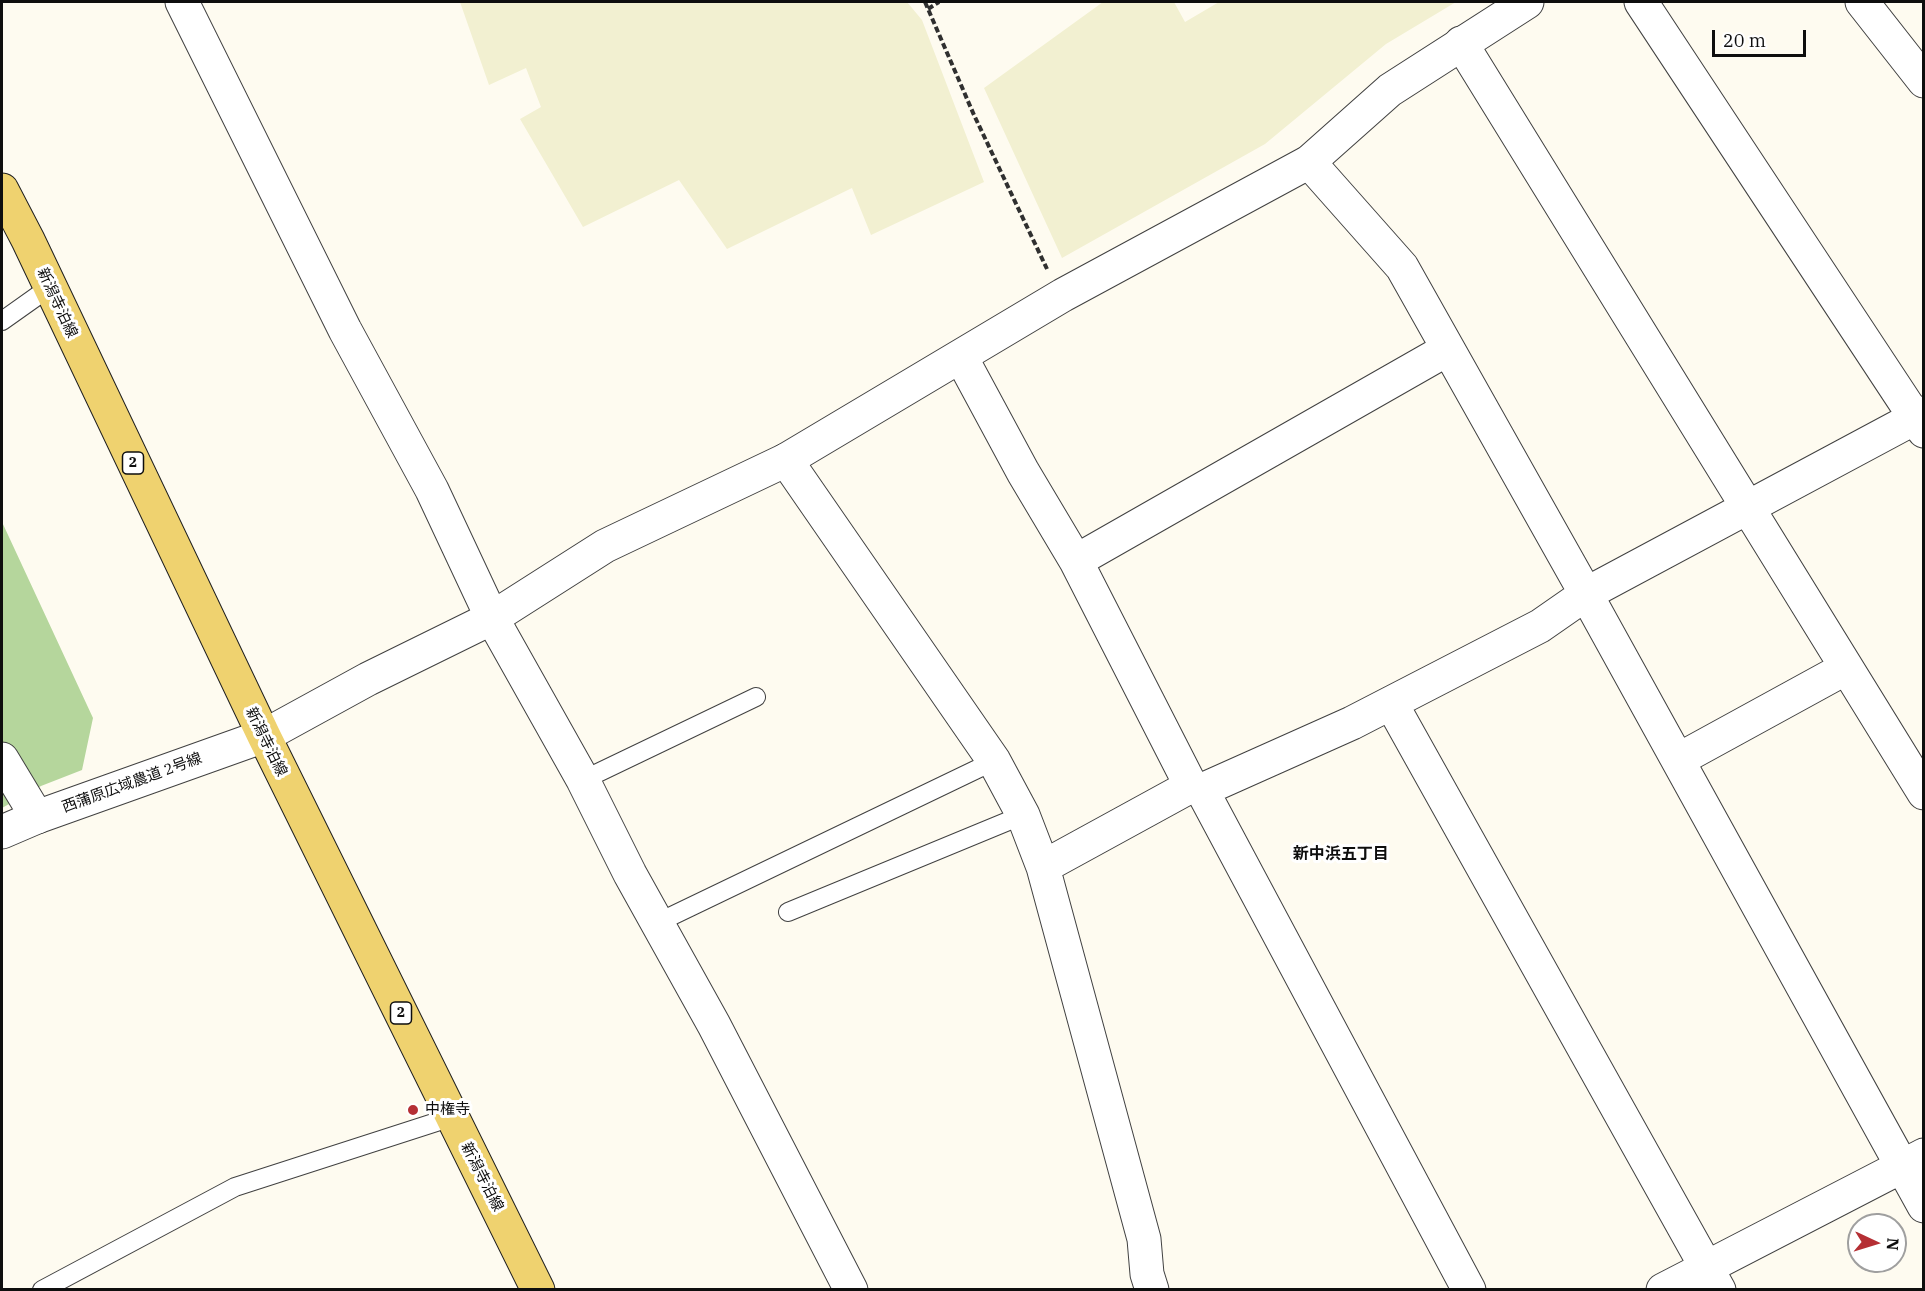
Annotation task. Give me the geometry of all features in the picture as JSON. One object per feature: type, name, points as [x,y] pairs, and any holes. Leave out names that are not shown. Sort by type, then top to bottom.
[{"type":"main road","name":"新潟寺泊線","points":[[2,190],[264,736],[538,1290]]},
{"type":"street","points":[[182,2],[345,330],[432,490],[492,618],[583,780],[720,1036],[851,1290]]},
{"type":"street","name":"西蒲原広域農道 2号線","points":[[2,832],[37,817],[264,736],[368,679],[492,618],[605,546],[786,460],[1063,295],[1309,162],[1390,90],[1527,2]]},
{"type":"street","points":[[1043,867],[1196,788],[1352,723],[1540,626],[1586,594],[1747,507],[1921,420],[1641,2]]},
{"type":"street","points":[[1863,2],[1923,81]]},
{"type":"street","points":[[1461,43],[1923,793]]},
{"type":"street","points":[[1309,162],[1402,267],[1678,760],[1913,1161],[1923,1206]]},
{"type":"street","points":[[1076,561],[1448,349]]},
{"type":"street","points":[[961,357],[1023,472],[1076,561],[1196,788],[1469,1290]]},
{"type":"street","points":[[786,460],[994,761],[1023,815],[1043,867],[1144,1239],[1152,1290]]},
{"type":"street","points":[[1678,760],[1846,668]]},
{"type":"street","points":[[1391,703],[1713,1278]]},
{"type":"street","points":[[2,759],[37,817]]},
{"type":"street","points":[[1663,1290],[1713,1278],[1913,1161]]},
{"type":"lane","points":[[2,321],[50,287]]},
{"type":"lane","points":[[583,780],[756,697]]},
{"type":"lane","points":[[657,922],[994,761]]},
{"type":"lane","points":[[788,912],[1023,815]]},
{"type":"lane","points":[[42,1290],[235,1187],[452,1117]]},
{"type":"path","points":[[925,2],[1036,250],[1063,295]]},
{"type":"path","points":[[928,9],[939,2]]},
{"type":"shaded area","points":[[460,2],[907,2],[922,20],[984,182],[871,235],[852,188],[727,249],[679,180],[583,227],[520,119],[541,107],[526,68],[489,85]]},
{"type":"shaded area","points":[[1103,2],[1174,2],[1185,22],[1219,2],[1456,2],[1386,44],[1265,144],[1062,258],[984,88]]},
{"type":"green space","points":[[2,522],[93,718],[82,770],[41,786],[2,808]]},
{"type":"place","name":"中権寺","points":[[413,1110]]},
{"type":"district","name":"新中浜五丁目","points":[[1341,854]]}]
